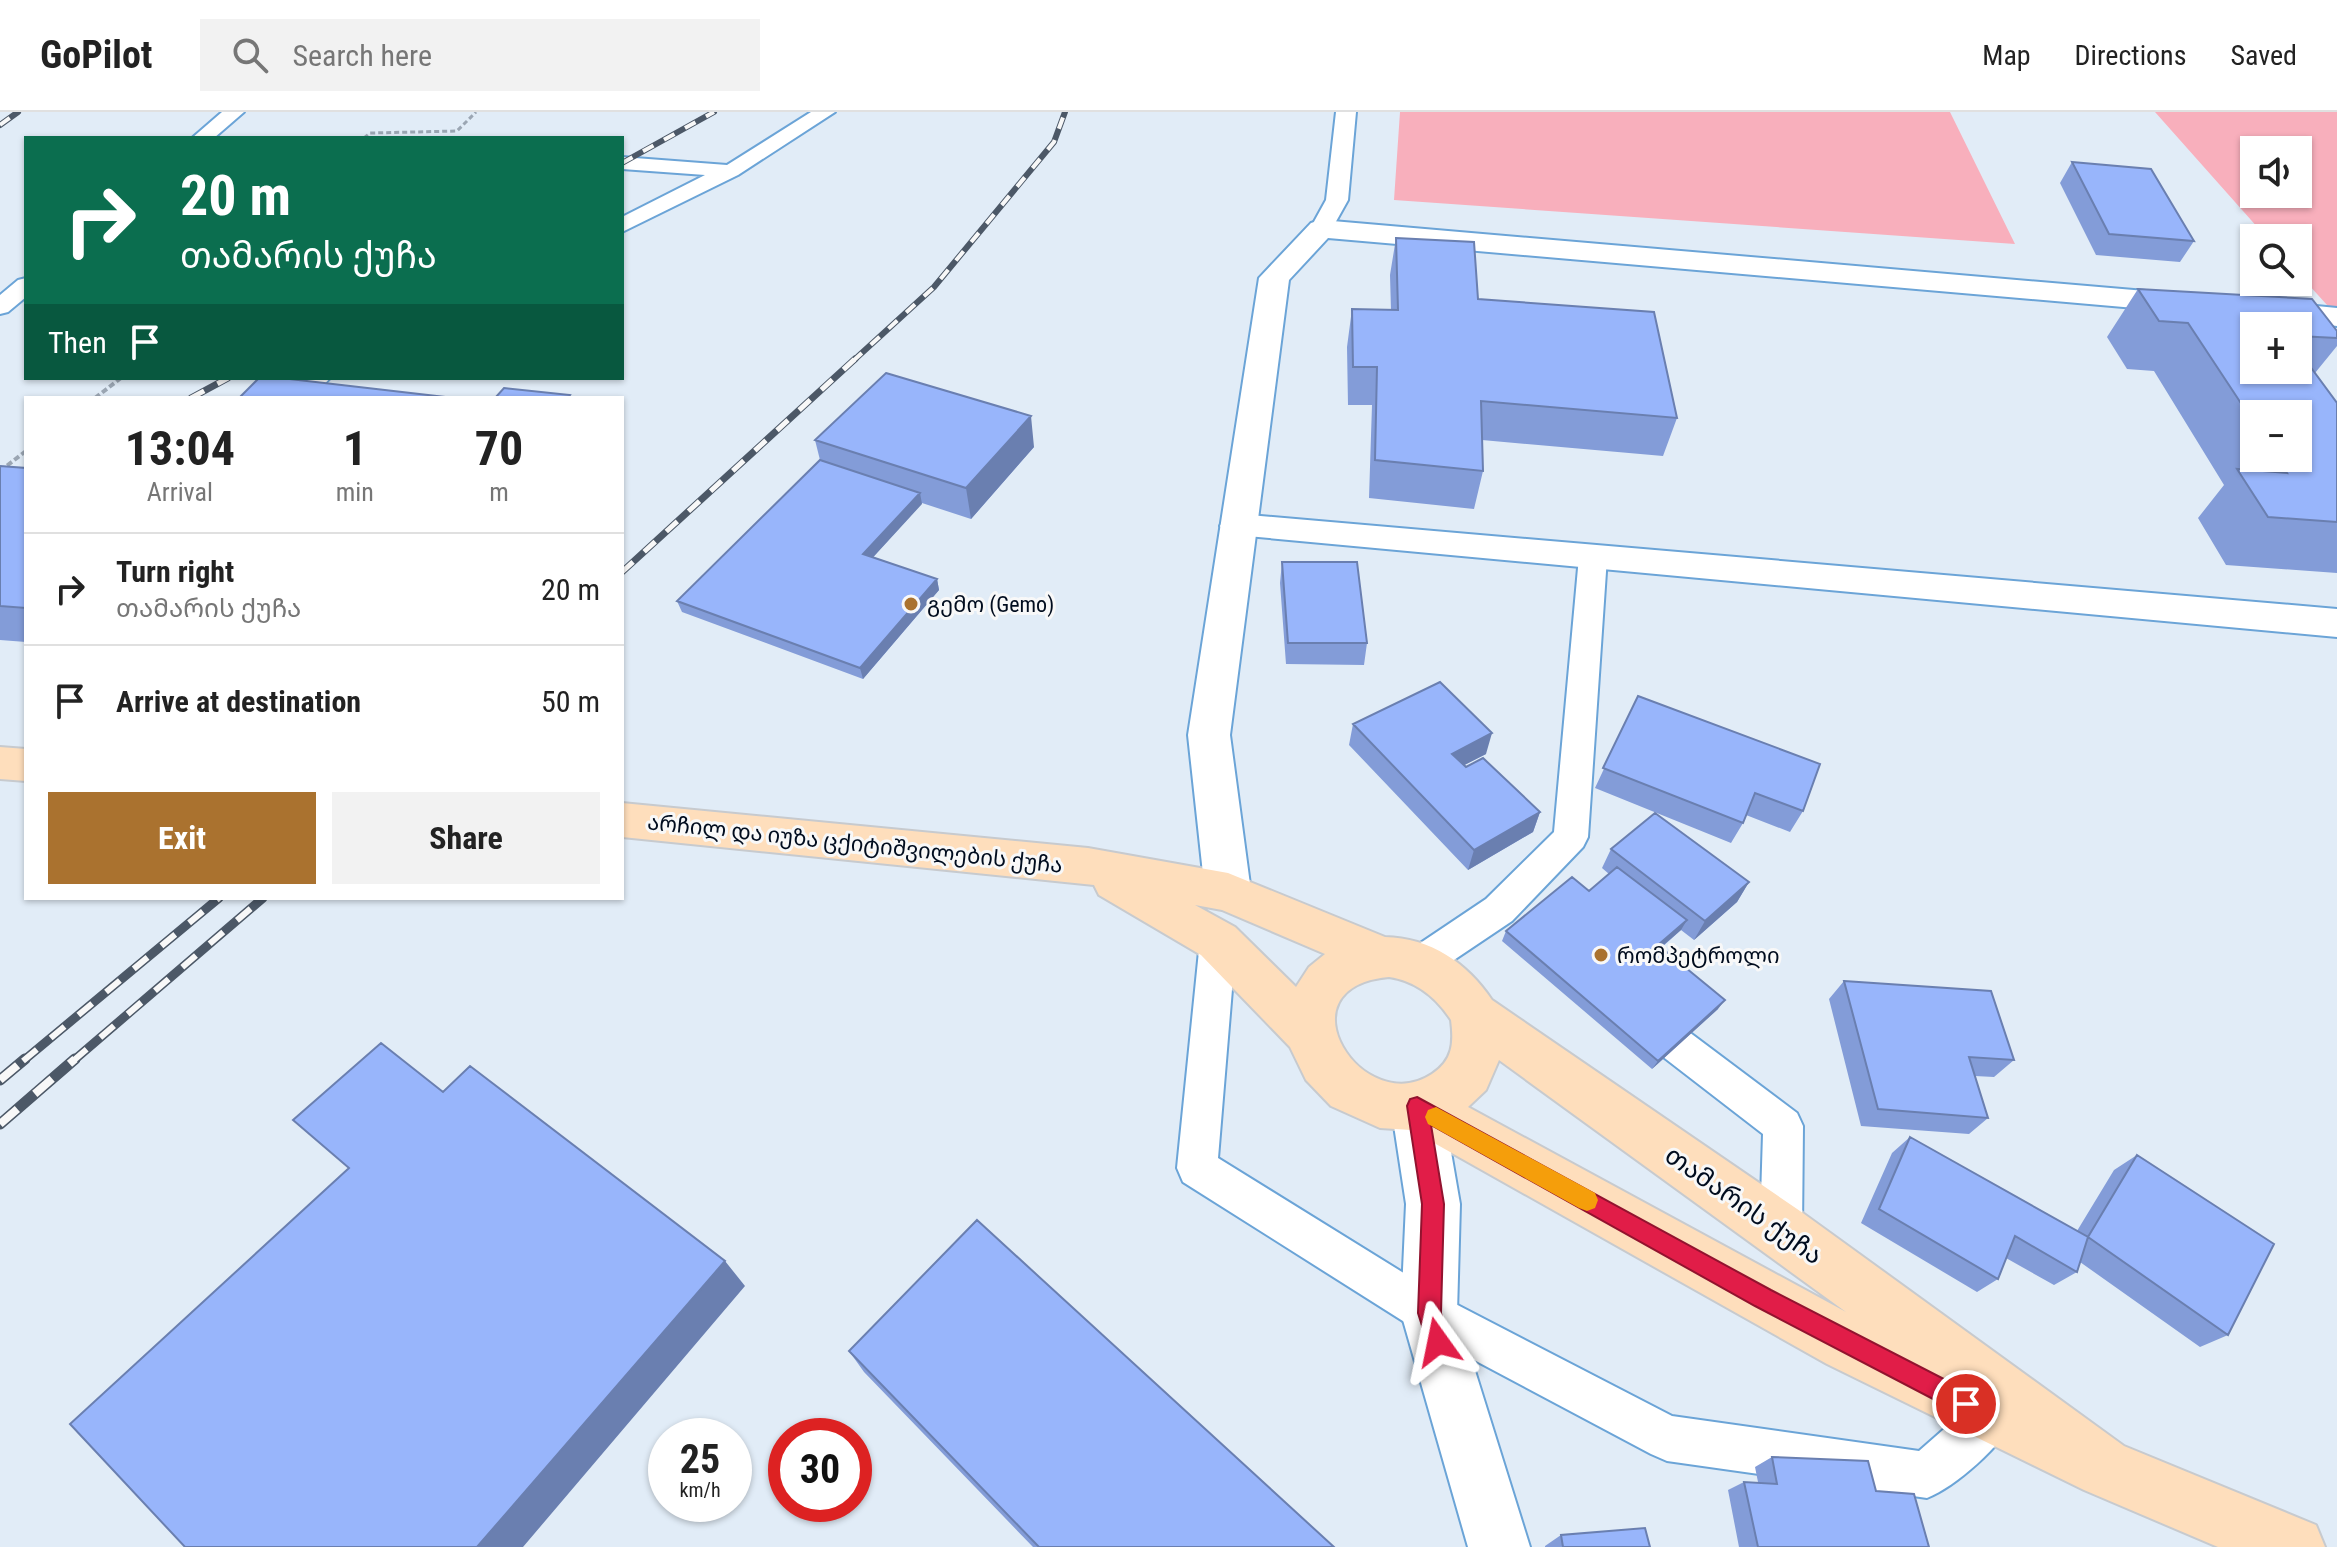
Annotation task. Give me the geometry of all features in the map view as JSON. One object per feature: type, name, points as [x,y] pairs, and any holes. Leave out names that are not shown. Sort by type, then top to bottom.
[{"type":"main road","points":[[0,763],[24,765]]},
{"type":"main road","name":"არჩილ და იუზა ცქიტიშვილების ქუჩა","points":[[624,820],[1088,866],[1228,892],[1400,960]]},
{"type":"main road","name":"არჩილ და იუზა ცქიტიშვილების ქუჩა","points":[[1088,866],[1218,941],[1310,1034]]},
{"type":"main road","points":[[1310,1034],[1310,1015],[1315,996],[1341,968],[1400,960]]},
{"type":"main road","name":"თამარის ქუჩა","points":[[1400,960],[1443,976],[1463,993],[1475,1015],[1781,1230],[2105,1469]]},
{"type":"main road","points":[[1417,1106],[1442,1098],[1463,1083],[1475,1063],[1479,1038],[1475,1015]]},
{"type":"main road","name":"თამარის ქუჩა","points":[[1310,1034],[1322,1065],[1347,1090],[1381,1104],[1417,1106],[1763,1298],[1992,1417],[2105,1469],[2294,1547]]},
{"type":"street","points":[[1228,892],[1209,735],[1238,526],[1274,278],[1321,229],[2337,317]]},
{"type":"street","points":[[1238,526],[2337,623]]},
{"type":"street","points":[[1417,1106],[1433,1204],[1429,1313],[1499,1547]]},
{"type":"lane","points":[[204,136],[234,112]]},
{"type":"lane","points":[[624,224],[731,171],[825,112]]},
{"type":"lane","points":[[1321,229],[1337,200],[1346,112]]},
{"type":"lane","points":[[624,163],[731,171]]},
{"type":"lane","points":[[0,307],[24,287]]},
{"type":"lane","points":[[282,396],[313,380]]},
{"type":"lane","points":[[1400,960],[1512,919],[1571,837],[1593,557]]},
{"type":"lane","points":[[1218,941],[1197,1168],[1429,1313],[1667,1438],[1927,1475],[1992,1417]]},
{"type":"lane","points":[[1610,994],[1783,1126],[1781,1230]]},
{"type":"path","points":[[366,136],[370,133],[457,131],[476,112]]},
{"type":"path","points":[[98,396],[118,380]]},
{"type":"path","points":[[0,471],[24,453]]},
{"type":"shaded area","points":[[1400,112],[1950,112],[2015,244],[1394,200]]},
{"type":"shaded area","points":[[2155,112],[2337,112],[2337,316],[2312,288],[2312,224],[2255,224],[2240,208],[2312,208],[2312,136],[2240,136],[2240,208]]},
{"type":"building","points":[[2072,162],[2151,169],[2194,241],[2109,234]]},
{"type":"building","points":[[1396,238],[1474,242],[1478,299],[1654,312],[1677,418],[1481,401],[1483,471],[1375,460],[1377,367],[1353,367],[1352,309],[1398,310]]},
{"type":"building","points":[[2138,289],[2312,299],[2337,331],[2337,338],[2312,337],[2312,312],[2240,312],[2240,384],[2312,384],[2312,369],[2337,403],[2337,522],[2268,517],[2237,469],[2240,472],[2312,472],[2312,400],[2240,402],[2188,323],[2159,321]]},
{"type":"building","points":[[886,373],[1031,416],[966,488],[815,440]]},
{"type":"building","points":[[257,380],[298,380],[437,396],[241,396]]},
{"type":"building","points":[[504,388],[570,395],[569,396],[497,396]]},
{"type":"building","points":[[820,460],[920,493],[863,554],[937,579],[860,668],[677,601]]},
{"type":"building","points":[[0,466],[24,468],[24,608],[0,606]]},
{"type":"building","points":[[1282,562],[1357,562],[1367,643],[1288,643]]},
{"type":"building","points":[[1440,682],[1492,733],[1452,754],[1466,767],[1483,758],[1540,812],[1474,850],[1353,724]]},
{"type":"building","points":[[1638,696],[1820,764],[1803,811],[1755,793],[1743,823],[1603,768]]},
{"type":"building","points":[[1655,813],[1749,882],[1705,921],[1611,849]]},
{"type":"building","points":[[1617,867],[1687,920],[1658,945],[1725,1000],[1658,1061],[1506,931],[1572,877],[1589,891]]},
{"type":"building","points":[[1844,981],[1991,991],[2014,1060],[1969,1057],[1988,1118],[1878,1109]]},
{"type":"building","points":[[381,1043],[443,1092],[470,1066],[725,1261],[477,1547],[185,1547],[70,1424],[349,1168],[293,1120]]},
{"type":"building","points":[[1910,1137],[2088,1237],[2077,1272],[2015,1236],[1998,1279],[1879,1209]]},
{"type":"building","points":[[2137,1155],[2274,1244],[2228,1335],[2088,1237]]},
{"type":"building","points":[[977,1220],[1334,1547],[1039,1547],[849,1351]]},
{"type":"building","points":[[1772,1457],[1868,1461],[1876,1491],[1914,1494],[1929,1547],[1758,1547],[1744,1482],[1777,1484]]},
{"type":"building","points":[[1645,1528],[1650,1547],[1563,1547],[1561,1535]]},
{"type":"railway","points":[[0,125],[18,112]]},
{"type":"railway","points":[[624,162],[714,112]]},
{"type":"railway","points":[[853,361],[934,287],[1054,142],[1065,112]]},
{"type":"railway","points":[[624,570],[855,359]]},
{"type":"railway","points":[[195,396],[224,380]]},
{"type":"railway","points":[[23,1061],[217,900]]},
{"type":"railway","points":[[73,1061],[261,900]]},
{"type":"railway","points":[[0,1080],[25,1059]]},
{"type":"railway","points":[[0,1124],[75,1059]]},
{"type":"slow traffic","points":[[1436,1117],[1587,1200]]},
{"type":"place","name":"გემო (Gemo)","points":[[911,604]]},
{"type":"place","name":"რომპეტროლი","points":[[1601,955]]},
{"type":"route","points":[[1438,1342],[1429,1313],[1433,1204],[1417,1106],[1763,1298],[1966,1404]]}]
